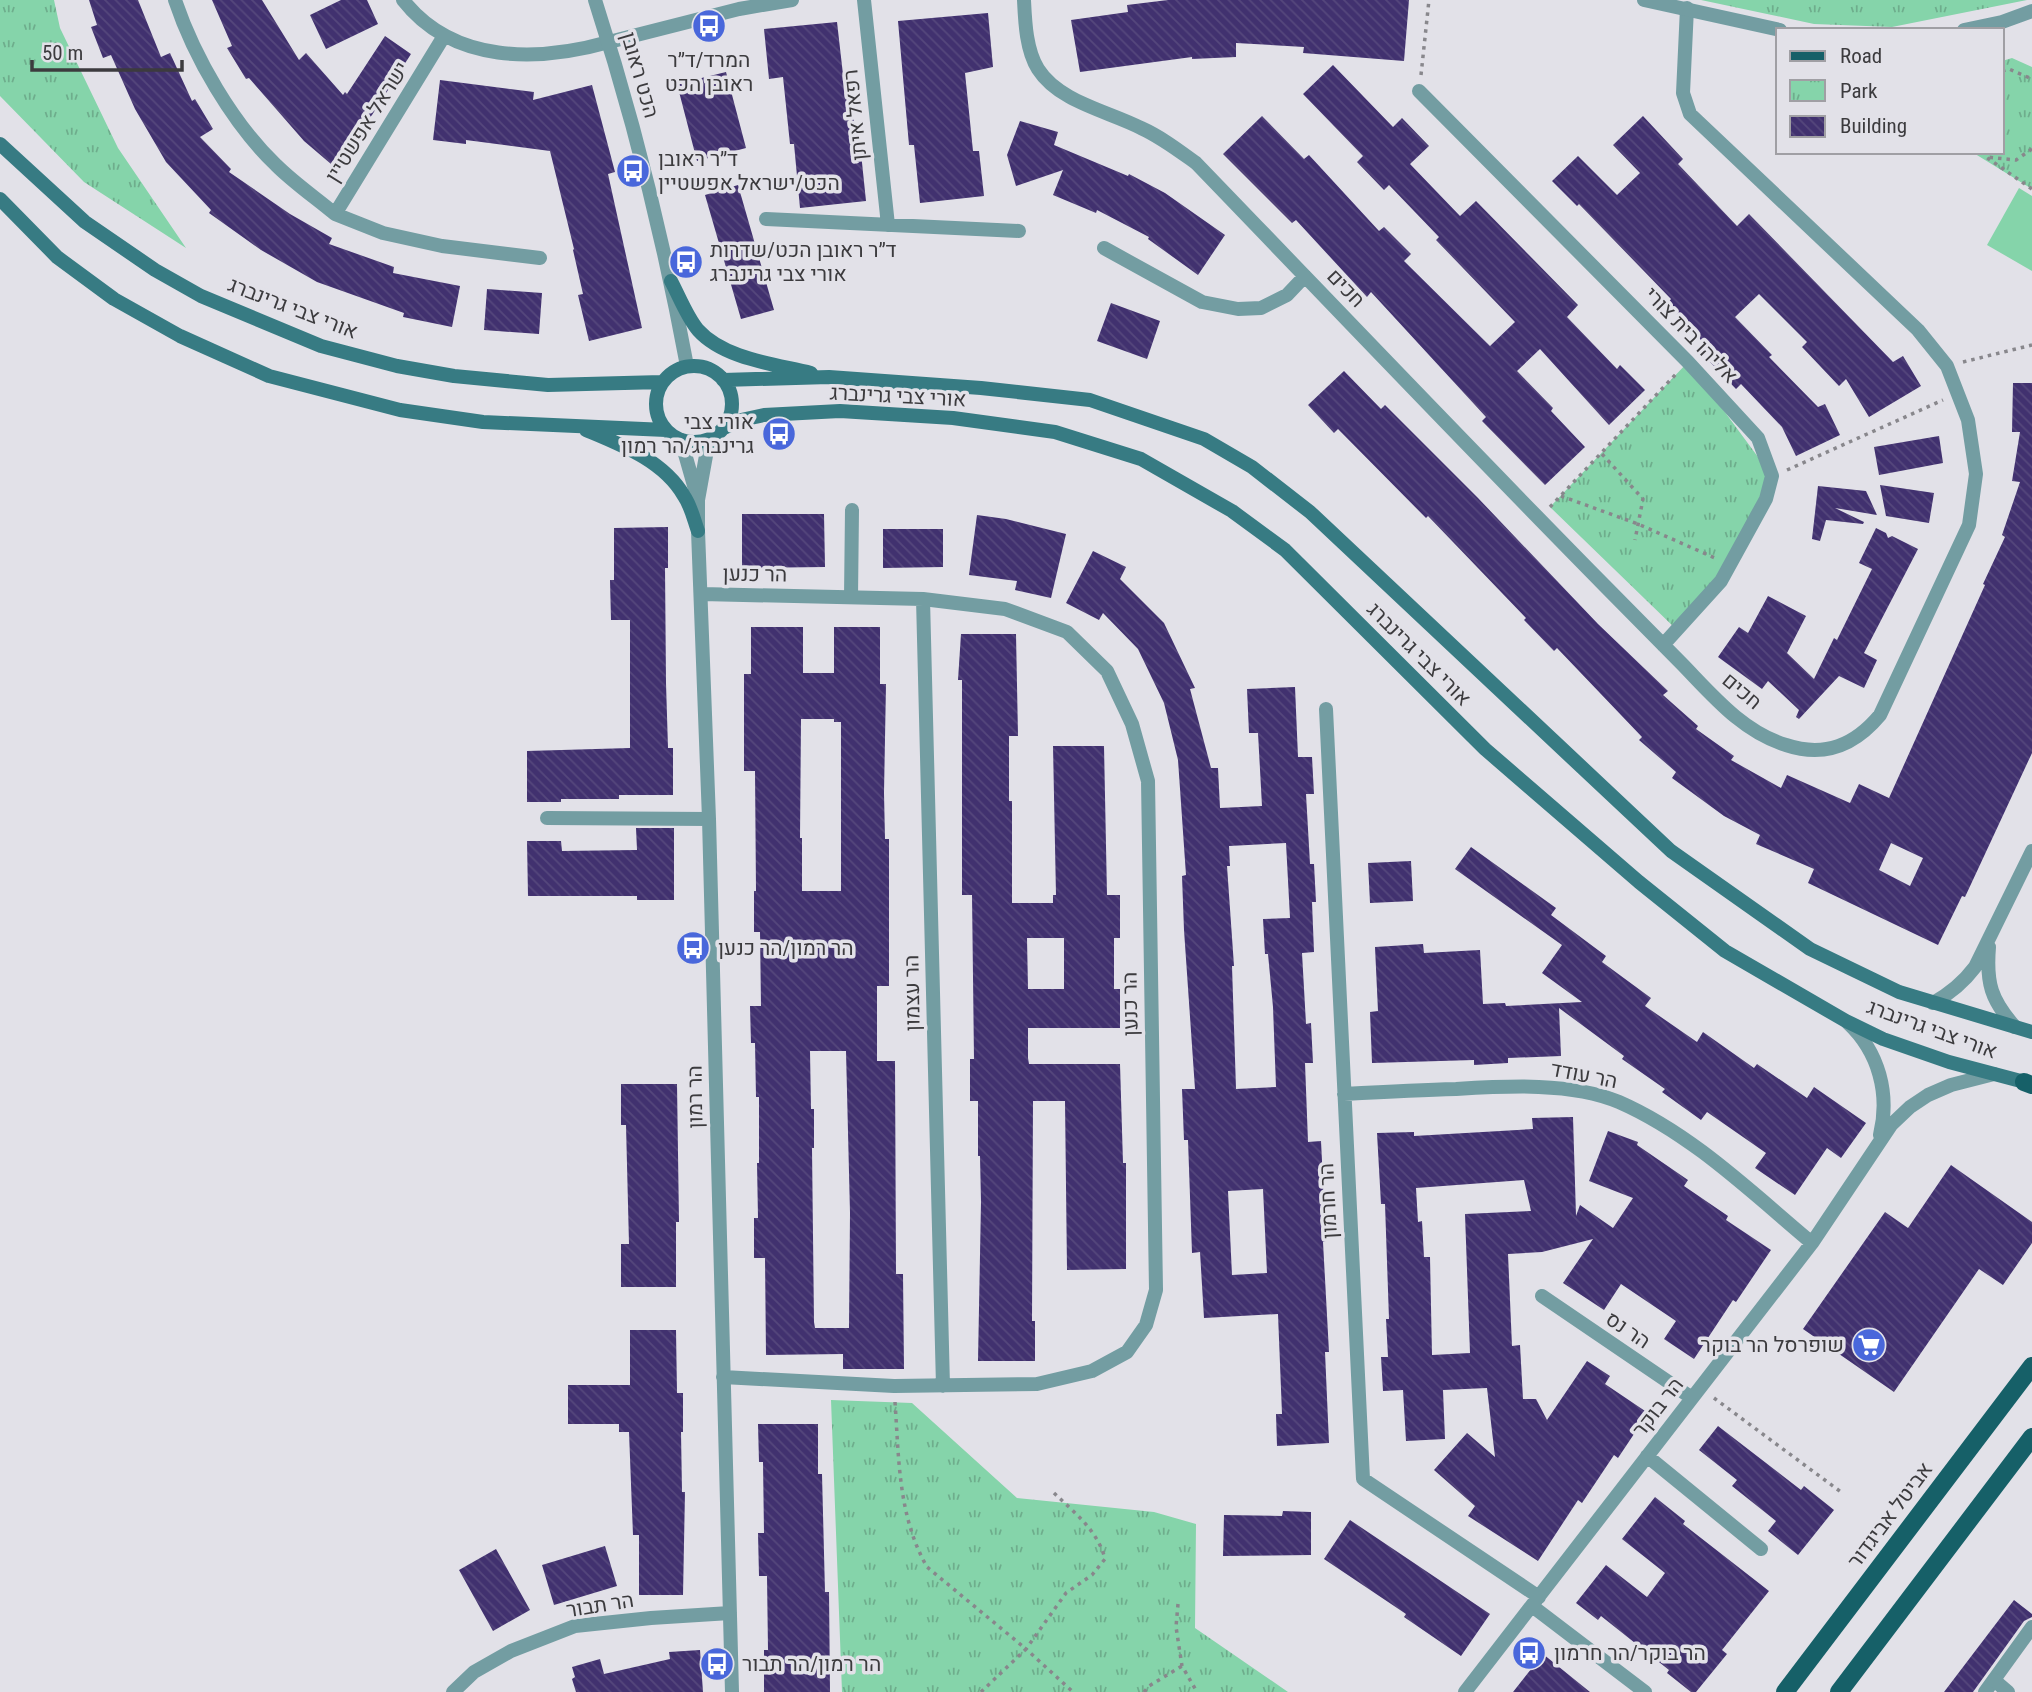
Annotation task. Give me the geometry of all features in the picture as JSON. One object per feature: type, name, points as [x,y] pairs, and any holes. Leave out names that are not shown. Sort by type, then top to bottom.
[{"type":"main road","name":"אורי צבי גרינברג","points":[[0,144],[85,222],[155,270],[201,296],[321,346],[397,366],[454,376],[548,385],[662,382]]},
{"type":"main road","points":[[0,200],[57,257],[114,299],[180,336],[269,376],[400,410],[483,422],[666,430]]},
{"type":"main road","points":[[671,281],[698,330],[717,344],[742,355],[830,377]]},
{"type":"main road","points":[[687,366],[707,368],[723,380],[730,391],[730,417],[724,428],[709,439],[690,442],[681,440],[666,430],[656,412],[658,391],[662,382],[677,369],[687,366]]},
{"type":"main road","name":"אורי צבי גרינברג","points":[[723,380],[830,377],[981,388],[1090,400],[1204,439],[1252,467],[1310,512],[1671,851],[1810,949],[1899,992],[2032,1032]]},
{"type":"main road","name":"אורי צבי גרינברג","points":[[724,428],[741,420],[764,415],[841,411],[953,418],[1055,432],[1140,459],[1232,511],[1285,550],[1485,749],[1639,882],[1724,951],[1846,1021],[1884,1039],[1949,1062],[2029,1084]]},
{"type":"main road","points":[[579,427],[632,451],[670,477],[685,496],[698,531]]},
{"type":"main road","name":"אביטל אביגדור","points":[[1785,1692],[2032,1366]]},
{"type":"main road","points":[[1839,1692],[2032,1437]]},
{"type":"street","name":"ישראל אפשטיין","points":[[175,0],[206,70],[243,127],[276,165],[335,214],[444,36]]},
{"type":"street","points":[[403,0],[425,24],[470,47],[500,54],[547,55],[739,9],[792,0]]},
{"type":"street","name":"הכט ראובן","points":[[595,0],[644,167],[671,281],[687,366]]},
{"type":"street","name":"רפאל איתן","points":[[864,0],[888,225]]},
{"type":"street","name":"חכים","points":[[1024,0],[1026,27],[1036,66],[1047,82],[1082,103],[1165,140],[1196,163],[1735,718],[1786,745],[1807,750],[1831,749],[1853,741],[1880,715],[1969,525],[1976,474],[1968,420],[1947,366],[1918,330],[1690,114],[1683,93],[1687,8]]},
{"type":"street","points":[[1644,0],[1776,29]]},
{"type":"street","points":[[1974,28],[2002,22],[2032,11]]},
{"type":"street","name":"אליהו בית צורי","points":[[1419,91],[1688,362],[1758,438],[1772,477]]},
{"type":"street","points":[[335,214],[395,236],[442,246],[540,258]]},
{"type":"street","points":[[765,219],[1019,231]]},
{"type":"street","points":[[1104,248],[1202,302],[1238,309],[1261,308],[1287,295],[1305,276]]},
{"type":"street","name":"הר רמון","points":[[709,439],[698,500],[698,531],[709,819],[732,1692]]},
{"type":"street","name":"הר רמון","points":[[681,440],[698,500]]},
{"type":"street","points":[[1663,645],[1721,582],[1766,499],[1772,477]]},
{"type":"street","points":[[851,597],[852,510]]},
{"type":"street","name":"הר כנען","points":[[702,594],[923,599],[1005,609],[1067,632],[1107,671],[1132,724],[1148,781],[1156,1290],[1146,1325],[1126,1352],[1092,1371],[1037,1384],[894,1386],[723,1377]]},
{"type":"street","name":"הר עצמון","points":[[923,599],[943,1386]]},
{"type":"street","name":"הר חרמון","points":[[1326,709],[1363,1479],[1535,1601]]},
{"type":"street","points":[[547,818],[709,819]]},
{"type":"street","points":[[1933,1003],[1949,995],[1975,967],[2032,851]]},
{"type":"street","points":[[1994,929],[1987,968],[1990,988],[1994,1001],[2015,1027]]},
{"type":"street","name":"הר בוקר","points":[[1846,1021],[1866,1044],[1881,1079],[1884,1119],[1877,1143]]},
{"type":"street","name":"הר בוקר","points":[[1465,1692],[1811,1243],[1891,1125],[1928,1095],[1951,1085],[1994,1074]]},
{"type":"street","name":"הר עודד","points":[[1344,1094],[1516,1086],[1566,1089],[1616,1101],[1651,1118],[1693,1144],[1811,1243]]},
{"type":"street","name":"הר נס","points":[[1542,1296],[1696,1392]]},
{"type":"street","points":[[1647,1456],[1761,1549]]},
{"type":"street","points":[[1535,1601],[1644,1692]]},
{"type":"street","name":"הר תבור","points":[[453,1692],[474,1672],[511,1651],[575,1626],[730,1613]]},
{"type":"street","points":[[2008,1692],[1989,1686],[2032,1627]]},
{"type":"path","points":[[1419,91],[1429,0]]},
{"type":"path","points":[[2004,71],[2010,69],[2032,79]]},
{"type":"path","points":[[1986,155],[2016,160],[2032,149]]},
{"type":"path","points":[[1986,155],[2032,189]]},
{"type":"path","points":[[1947,366],[2032,345]]},
{"type":"path","points":[[1539,519],[1688,362]]},
{"type":"path","points":[[1772,477],[1958,394]]},
{"type":"path","points":[[1601,454],[1643,499],[1635,540]]},
{"type":"path","points":[[1561,496],[1638,524],[1730,565]]},
{"type":"path","points":[[894,1386],[904,1509],[919,1554],[927,1567],[1073,1692]]},
{"type":"path","points":[[1696,1392],[1841,1492]]},
{"type":"path","points":[[981,1692],[1026,1649],[1066,1594],[1092,1575],[1105,1559],[1101,1544],[1087,1525],[1054,1493]]},
{"type":"path","points":[[1178,1604],[1176,1627],[1182,1666],[1197,1692]]},
{"type":"path","points":[[1144,1692],[1149,1686],[1182,1666]]},
{"type":"green space","points":[[0,0],[54,0],[60,28],[118,148],[186,248],[84,182],[0,96]]},
{"type":"green space","points":[[1701,0],[2027,0],[1892,27],[1814,24]]},
{"type":"green space","points":[[2012,58],[2032,67],[2032,189],[1975,154],[2004,154],[2004,60]]},
{"type":"green space","points":[[2019,188],[2032,196],[2032,271],[1987,245]]},
{"type":"green space","points":[[1688,362],[1772,476],[1721,581],[1677,630],[1550,507]]},
{"type":"green space","points":[[831,1400],[912,1403],[1017,1498],[1154,1512],[1196,1524],[1195,1628],[1288,1692],[842,1692]]},
{"type":"building","points":[[89,0],[138,0],[161,57],[170,53],[192,101],[195,99],[213,129],[200,137],[231,169],[229,172],[290,214],[332,238],[329,244],[394,267],[393,273],[460,286],[452,327],[403,317],[404,313],[317,282],[261,250],[209,213],[211,210],[166,162],[135,109],[111,55],[103,58],[91,27],[97,25]]},
{"type":"building","points":[[212,0],[262,0],[299,60],[306,53],[343,95],[345,92],[347,94],[385,36],[411,54],[372,115],[331,164],[304,141],[249,78],[246,79],[227,48],[232,46]]},
{"type":"building","points":[[341,0],[367,0],[378,24],[326,49],[310,15]]},
{"type":"building","points":[[1168,0],[1409,0],[1404,61],[1303,53],[1304,47],[1236,43],[1236,57],[1192,57],[1080,72],[1071,20],[1128,12],[1127,5]]},
{"type":"building","points":[[988,13],[993,67],[965,73],[973,151],[979,151],[984,196],[920,203],[914,145],[909,145],[898,21]]},
{"type":"building","points":[[837,22],[845,92],[851,91],[857,154],[861,153],[866,201],[800,208],[794,144],[790,144],[783,77],[769,79],[764,29]]},
{"type":"building","points":[[1333,65],[1393,127],[1402,118],[1429,146],[1410,164],[1460,216],[1476,201],[1578,305],[1567,317],[1617,369],[1620,365],[1645,390],[1609,425],[1540,349],[1517,371],[1553,408],[1551,411],[1585,447],[1545,485],[1482,421],[1486,417],[1371,292],[1367,297],[1296,220],[1292,223],[1223,154],[1262,116],[1304,159],[1309,155],[1379,231],[1384,227],[1411,254],[1404,261],[1490,346],[1515,322],[1436,240],[1439,237],[1389,185],[1384,190],[1357,162],[1363,156],[1303,94]]},
{"type":"building","points":[[726,72],[746,148],[697,161],[677,84]]},
{"type":"building","points":[[440,80],[534,92],[533,100],[592,85],[615,172],[608,174],[642,328],[589,341],[578,295],[583,294],[574,249],[550,151],[466,140],[466,144],[433,140]]},
{"type":"building","points":[[1643,116],[1683,159],[1678,164],[1737,226],[1749,214],[1893,362],[1903,356],[1921,386],[1869,417],[1846,379],[1839,386],[1802,347],[1807,342],[1759,294],[1735,317],[1772,355],[1769,357],[1818,407],[1825,404],[1840,435],[1796,456],[1782,427],[1741,384],[1736,389],[1710,362],[1716,356],[1667,304],[1671,299],[1579,204],[1577,206],[1552,181],[1578,156],[1617,195],[1640,173],[1613,145]]},
{"type":"building","points":[[1020,121],[1058,132],[1054,145],[1128,176],[1129,174],[1165,193],[1225,235],[1198,275],[1148,239],[1149,237],[1097,210],[1096,213],[1053,195],[1063,170],[1016,186],[1007,155]]},
{"type":"building","points":[[738,185],[774,310],[741,319],[705,195]]},
{"type":"building","points":[[487,289],[542,293],[539,334],[484,330]]},
{"type":"building","points":[[1111,303],[1160,321],[1147,359],[1097,341]]},
{"type":"building","points":[[1344,371],[1381,409],[1385,405],[1478,498],[1598,624],[1668,691],[1663,695],[1698,726],[1696,729],[1734,756],[1731,760],[1781,788],[1787,775],[1850,803],[1859,784],[1889,798],[1985,585],[1983,584],[2005,537],[2002,535],[2020,482],[2012,481],[2020,432],[2012,432],[2013,383],[2032,383],[2032,753],[1965,897],[1962,896],[1938,945],[1808,883],[1814,869],[1756,844],[1760,835],[1724,816],[1672,778],[1676,772],[1639,740],[1642,737],[1557,648],[1554,651],[1428,516],[1426,518],[1338,429],[1334,433],[1308,405]],"holes":[[[1891,843],[1923,858],[1910,886],[1879,870]]]},
{"type":"building","points":[[1939,436],[1943,463],[1879,475],[1874,447]]},
{"type":"building","points":[[1880,485],[1934,493],[1929,523],[1886,516]]},
{"type":"building","points":[[1818,486],[1866,491],[1877,515],[1835,508],[1864,522],[1863,524],[1826,520],[1820,541],[1812,539]]},
{"type":"building","points":[[742,514],[824,514],[825,567],[742,568]]},
{"type":"building","points":[[977,515],[1006,519],[1066,534],[1051,598],[1015,590],[1017,581],[969,575]]},
{"type":"building","points":[[668,527],[668,568],[665,568],[666,683],[668,748],[673,748],[673,795],[619,795],[619,799],[527,802],[527,751],[630,748],[630,620],[611,620],[610,580],[614,580],[614,528]]},
{"type":"building","points":[[1876,528],[1886,533],[1888,538],[1892,536],[1918,549],[1864,653],[1877,660],[1864,688],[1839,676],[1799,719],[1796,717],[1799,710],[1768,681],[1762,689],[1718,657],[1739,627],[1748,633],[1768,596],[1806,616],[1787,653],[1814,679],[1834,638],[1837,640],[1872,569],[1859,563]]},
{"type":"building","points":[[883,529],[943,529],[943,567],[883,568]]},
{"type":"building","points":[[1093,551],[1126,567],[1120,579],[1164,623],[1195,688],[1190,689],[1211,768],[1218,768],[1220,808],[1262,806],[1258,733],[1249,733],[1247,689],[1295,687],[1298,757],[1312,757],[1314,794],[1306,794],[1310,864],[1314,864],[1316,902],[1312,902],[1314,952],[1302,953],[1306,1024],[1311,1023],[1313,1063],[1305,1063],[1308,1142],[1321,1141],[1329,1352],[1325,1352],[1329,1443],[1277,1446],[1276,1414],[1282,1414],[1278,1314],[1204,1318],[1200,1252],[1192,1253],[1188,1140],[1184,1140],[1182,1089],[1195,1089],[1184,930],[1182,876],[1186,875],[1178,760],[1164,703],[1138,649],[1103,613],[1099,620],[1066,603]],"holes":[[[1286,843],[1290,918],[1263,919],[1273,1007],[1276,1087],[1236,1089],[1234,966],[1227,866],[1230,866],[1229,846]],[[1263,1189],[1267,1273],[1232,1275],[1228,1191]]]},
{"type":"building","points":[[751,627],[803,627],[803,673],[834,673],[834,627],[880,627],[880,684],[886,684],[884,793],[885,839],[889,839],[889,986],[877,986],[877,1061],[895,1061],[896,1274],[903,1274],[904,1369],[843,1369],[843,1354],[766,1355],[765,1258],[754,1258],[754,1218],[758,1218],[759,1097],[756,1097],[755,1043],[751,1043],[750,1006],[761,1006],[760,932],[754,932],[755,771],[744,771],[744,674],[751,674]],"holes":[[[801,719],[834,719],[834,722],[841,722],[841,891],[802,891]],[[810,1051],[846,1051],[850,1213],[849,1328],[815,1328],[814,1322],[814,1109],[811,1109]]]},
{"type":"building","points":[[961,634],[1016,634],[1018,736],[1009,736],[1012,903],[1053,903],[1053,895],[1056,895],[1053,746],[1104,746],[1107,895],[1120,895],[1120,938],[1114,938],[1114,989],[1120,989],[1120,1028],[1028,1028],[1028,1058],[1029,1064],[1120,1064],[1123,1163],[1126,1163],[1126,1269],[1067,1270],[1065,1101],[1033,1101],[1032,1321],[1035,1321],[1035,1361],[978,1361],[980,1156],[978,1101],[970,1101],[970,1059],[974,1059],[972,895],[962,895],[962,680],[958,680]],"holes":[[[1027,938],[1064,938],[1064,989],[1028,989]]]},
{"type":"building","points":[[636,828],[674,828],[674,900],[637,900],[637,896],[528,896],[527,841],[561,841],[562,851],[637,850]]},
{"type":"building","points":[[1471,847],[1556,908],[1551,915],[1606,956],[1602,962],[1651,998],[1645,1006],[1697,1042],[1703,1032],[1754,1068],[1757,1064],[1807,1098],[1814,1087],[1866,1123],[1841,1158],[1827,1148],[1795,1195],[1755,1168],[1766,1153],[1707,1112],[1701,1120],[1662,1092],[1665,1089],[1622,1059],[1624,1056],[1559,1008],[1561,1056],[1508,1058],[1508,1063],[1474,1065],[1474,1060],[1372,1063],[1370,1012],[1378,1011],[1375,947],[1423,944],[1424,953],[1480,950],[1483,1004],[1505,1003],[1506,1006],[1582,1002],[1542,973],[1562,945],[1455,869]]},
{"type":"building","points":[[1411,861],[1413,901],[1370,903],[1368,863]]},
{"type":"building","points":[[621,1084],[677,1084],[679,1222],[676,1222],[676,1287],[621,1287],[621,1244],[629,1244],[626,1125],[621,1125]]},
{"type":"building","points":[[1573,1117],[1576,1216],[1580,1205],[1613,1228],[1633,1198],[1589,1181],[1608,1131],[1638,1142],[1637,1145],[1688,1180],[1684,1186],[1728,1216],[1726,1220],[1771,1250],[1736,1302],[1733,1300],[1694,1359],[1664,1339],[1676,1321],[1621,1284],[1604,1310],[1563,1283],[1593,1239],[1542,1252],[1508,1254],[1512,1346],[1520,1345],[1523,1399],[1536,1399],[1547,1420],[1587,1361],[1610,1376],[1605,1384],[1648,1413],[1618,1458],[1614,1455],[1582,1503],[1578,1500],[1538,1561],[1468,1516],[1475,1506],[1434,1470],[1467,1433],[1495,1457],[1487,1388],[1443,1390],[1445,1439],[1406,1441],[1403,1390],[1383,1391],[1381,1357],[1388,1357],[1386,1319],[1389,1319],[1385,1204],[1381,1204],[1377,1133],[1414,1132],[1414,1136],[1533,1129],[1532,1118]],"holes":[[[1524,1180],[1531,1211],[1465,1214],[1470,1353],[1432,1355],[1430,1257],[1424,1257],[1422,1221],[1418,1222],[1416,1188]]]},
{"type":"building","points":[[1951,1165],[2032,1222],[2032,1243],[2003,1285],[1979,1269],[1894,1392],[1803,1329],[1885,1212],[1908,1228]]},
{"type":"building","points":[[630,1330],[676,1330],[677,1393],[683,1393],[683,1595],[639,1595],[639,1535],[633,1535],[629,1432],[619,1432],[619,1424],[568,1424],[568,1385],[630,1385]]},
{"type":"building","points":[[758,1424],[818,1424],[825,1592],[829,1592],[830,1692],[764,1692],[764,1650],[768,1650],[767,1576],[759,1576],[758,1533],[764,1533],[763,1462],[759,1462]]},
{"type":"building","points":[[1718,1426],[1801,1490],[1804,1486],[1834,1510],[1798,1555],[1768,1531],[1776,1521],[1732,1486],[1737,1480],[1699,1450]]},
{"type":"building","points":[[1655,1497],[1685,1521],[1683,1524],[1769,1591],[1722,1650],[1727,1654],[1696,1692],[1691,1692],[1667,1673],[1669,1670],[1601,1616],[1598,1620],[1576,1603],[1606,1565],[1647,1597],[1665,1573],[1622,1539]]},
{"type":"building","points":[[1283,1511],[1311,1512],[1311,1555],[1223,1556],[1224,1515],[1282,1516]]},
{"type":"building","points":[[1350,1520],[1490,1614],[1461,1656],[1404,1617],[1406,1614],[1324,1559]]},
{"type":"building","points":[[605,1546],[617,1586],[554,1605],[542,1565]]},
{"type":"building","points":[[496,1549],[530,1610],[493,1631],[459,1570]]},
{"type":"building","points":[[2014,1600],[2032,1614],[2032,1617],[2024,1621],[1973,1692],[1944,1692]]},
{"type":"building","points":[[700,1650],[703,1692],[576,1692],[572,1679],[575,1677],[572,1667],[600,1659],[604,1674],[670,1659],[669,1652]]},
{"type":"building","points":[[1543,1654],[1590,1692],[1513,1692]]},
{"type":"place","name":"המרד/ד״ר ראובן הכט","points":[[709,26]]},
{"type":"place","name":"ד״ר ראובן הכט/ישראל אפשטיין","points":[[633,171]]},
{"type":"place","name":"ד״ר ראובן הכט/שדרות אורי צבי גרינברג","points":[[686,262]]},
{"type":"place","name":"אורי צבי גרינברג/הר רמון","points":[[779,434]]},
{"type":"place","name":"הר רמון/הר כנען","points":[[693,948]]},
{"type":"place","name":"שופרסל הר בוקר","points":[[1869,1345]]},
{"type":"place","name":"הר בוקר/הר חרמון","points":[[1529,1653]]},
{"type":"place","name":"הר רמון/הר תבור","points":[[717,1664]]}]
